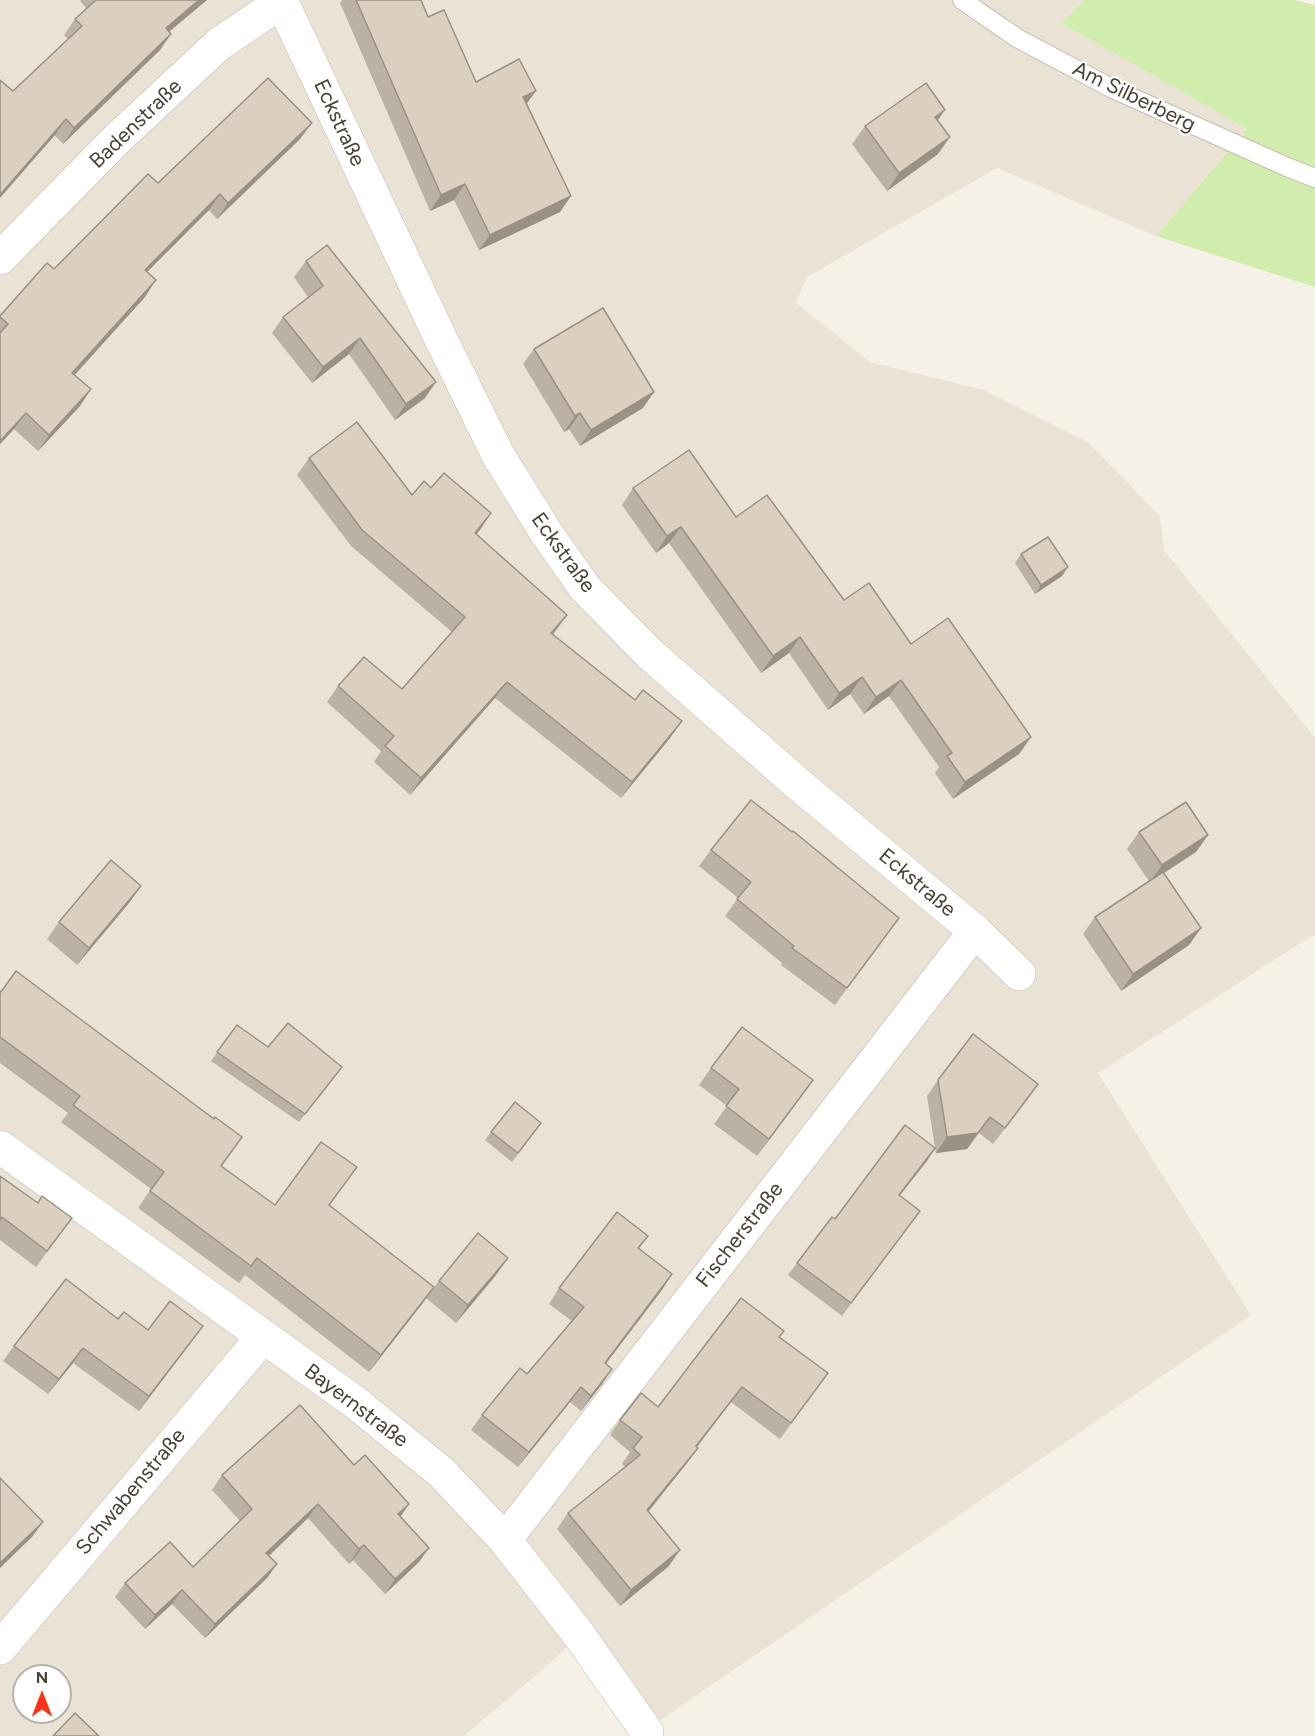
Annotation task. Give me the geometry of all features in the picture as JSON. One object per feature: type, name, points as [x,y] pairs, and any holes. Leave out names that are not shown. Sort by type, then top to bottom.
[{"type":"street","name":"Badenstraße","points":[[0,258],[117,139],[219,44],[281,1]]},
{"type":"street","name":"Eckstraße","points":[[281,1],[498,455],[547,534],[585,588],[650,654],[797,783],[975,931],[1019,974]]},
{"type":"street","name":"Fischerstraße","points":[[505,1540],[975,931]]},
{"type":"street","name":"Bayernstraße","points":[[0,1147],[356,1403],[441,1472],[505,1540],[579,1635],[648,1734]]},
{"type":"street","name":"Schwabenstraße","points":[[0,1648],[263,1337]]},
{"type":"lane","name":"Am Silberberg","points":[[962,0],[1017,38],[1113,89],[1287,168],[1315,178]]},
{"type":"shaded area","points":[[0,0],[1084,0],[1061,23],[1247,129],[1156,236],[997,168],[807,277],[796,303],[870,362],[983,390],[1089,443],[1160,516],[1164,550],[1315,738],[1315,934],[1098,1073],[1251,1315],[659,1721],[579,1636],[464,1736],[0,1736]]},
{"type":"green space","points":[[1084,0],[1295,0],[1315,5],[1315,287],[1156,236],[1247,129],[1061,23]]},
{"type":"building","points":[[96,0],[199,0],[166,28],[171,34],[74,128],[66,119],[0,195],[0,80],[13,91],[82,26],[75,19]]},
{"type":"building","points":[[356,0],[421,0],[428,17],[444,10],[476,82],[519,59],[536,91],[523,97],[571,196],[490,235],[465,184],[441,195]]},
{"type":"building","points":[[268,78],[312,123],[228,203],[220,194],[145,270],[156,280],[72,373],[91,389],[49,435],[26,413],[0,441],[0,333],[8,324],[0,316],[47,263],[54,269],[148,174],[158,183]]},
{"type":"building","points":[[926,83],[945,110],[935,117],[950,137],[899,173],[865,126]]},
{"type":"building","points":[[327,245],[436,382],[406,404],[360,338],[323,367],[283,317],[323,286],[306,261]]},
{"type":"building","points":[[603,308],[654,392],[591,430],[580,413],[575,416],[534,349]]},
{"type":"building","points":[[357,422],[412,495],[424,481],[431,488],[444,473],[491,513],[475,533],[567,615],[551,633],[635,700],[643,690],[682,721],[632,782],[507,682],[421,778],[385,746],[394,736],[338,686],[364,657],[402,689],[465,617],[362,530],[309,458]]},
{"type":"building","points":[[689,450],[736,517],[767,495],[844,600],[869,583],[911,644],[948,618],[1031,737],[965,782],[947,756],[952,753],[901,680],[876,697],[862,677],[839,693],[800,637],[773,656],[681,527],[667,536],[633,488]]},
{"type":"building","points":[[1048,537],[1068,567],[1041,585],[1021,554]]},
{"type":"building","points":[[751,800],[793,831],[899,918],[847,988],[792,948],[794,946],[737,899],[751,882],[711,850]]},
{"type":"building","points":[[1186,802],[1208,835],[1162,865],[1139,832]]},
{"type":"building","points":[[111,860],[141,886],[89,948],[59,922]]},
{"type":"building","points":[[1163,872],[1201,928],[1133,974],[1095,917]]},
{"type":"building","points":[[16,971],[214,1119],[215,1117],[242,1137],[221,1166],[275,1205],[321,1142],[357,1167],[329,1205],[434,1287],[381,1355],[257,1258],[251,1266],[150,1191],[164,1172],[73,1105],[80,1096],[0,1037],[0,991]]},
{"type":"building","points":[[288,1023],[342,1067],[305,1114],[217,1052],[237,1025],[268,1047]]},
{"type":"building","points":[[742,1027],[813,1080],[769,1139],[726,1106],[739,1089],[711,1068]]},
{"type":"building","points":[[973,1034],[1038,1084],[1005,1128],[990,1117],[978,1133],[947,1137],[938,1080]]},
{"type":"building","points":[[515,1102],[541,1123],[518,1153],[491,1132]]},
{"type":"building","points":[[905,1125],[935,1148],[899,1195],[920,1211],[851,1303],[797,1263],[832,1217],[835,1219]]},
{"type":"building","points":[[0,1176],[38,1203],[42,1196],[72,1218],[47,1251],[2,1217],[0,1220]]},
{"type":"building","points":[[617,1212],[648,1236],[638,1248],[672,1274],[605,1363],[612,1369],[591,1396],[581,1387],[529,1452],[482,1415],[520,1368],[527,1374],[584,1307],[559,1288]]},
{"type":"building","points":[[478,1233],[508,1258],[468,1305],[439,1281]]},
{"type":"building","points":[[66,1279],[118,1319],[124,1312],[148,1330],[170,1301],[203,1326],[149,1396],[83,1348],[59,1379],[14,1346]]},
{"type":"building","points":[[741,1298],[784,1331],[779,1337],[828,1373],[791,1423],[742,1387],[696,1446],[698,1448],[647,1510],[680,1550],[631,1590],[568,1513],[640,1455],[633,1448],[642,1437],[620,1420],[641,1393],[658,1407]]},
{"type":"building","points":[[300,1405],[354,1465],[365,1455],[409,1504],[398,1514],[429,1548],[395,1579],[364,1545],[359,1549],[318,1504],[266,1553],[277,1564],[215,1624],[182,1590],[155,1615],[125,1583],[170,1542],[193,1567],[252,1509],[222,1475]]},
{"type":"building","points":[[0,1478],[43,1522],[0,1563]]},
{"type":"building","points":[[75,1713],[99,1736],[53,1736],[64,1724],[72,1724],[72,1716]]}]
